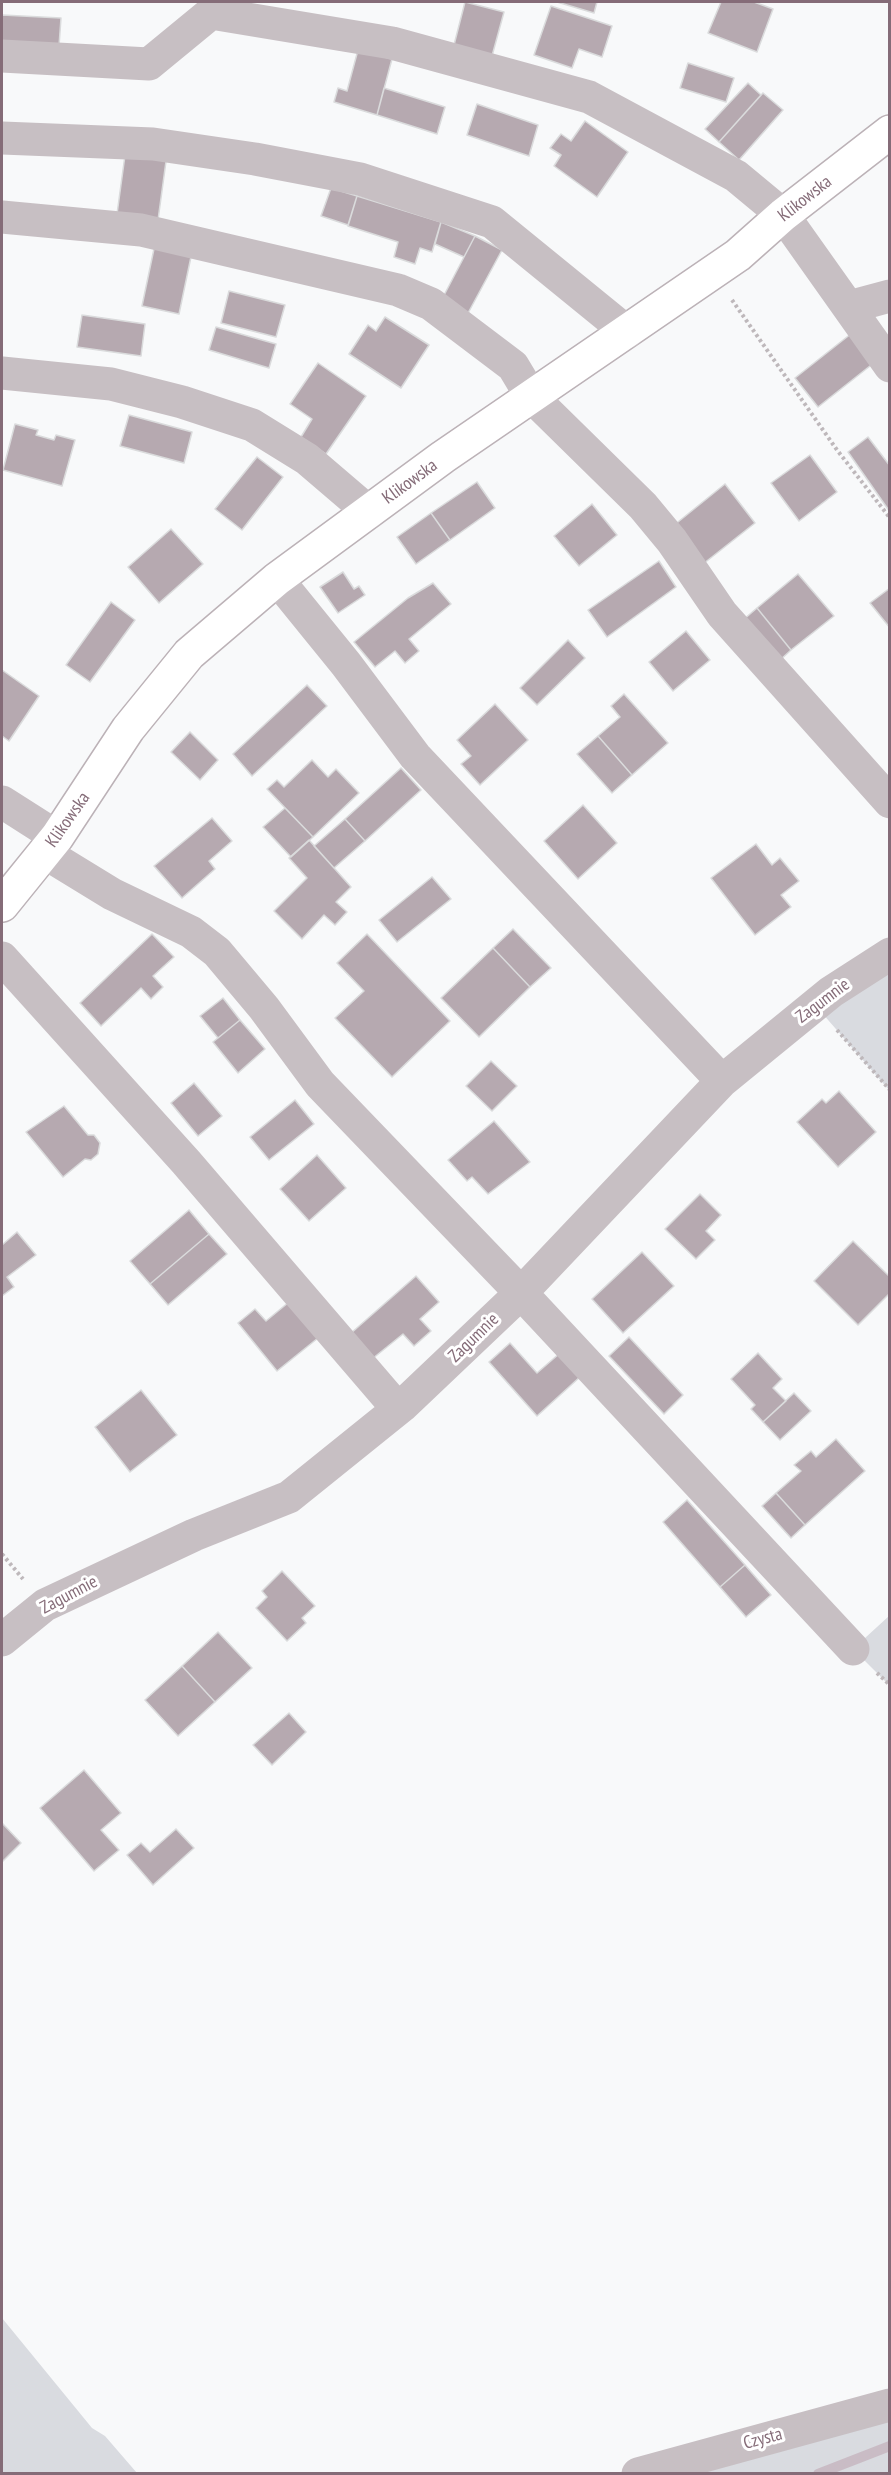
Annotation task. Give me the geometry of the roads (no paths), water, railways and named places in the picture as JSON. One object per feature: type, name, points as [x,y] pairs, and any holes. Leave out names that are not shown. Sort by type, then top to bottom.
[{"type":"street","points":[[2,56],[149,64],[211,13],[392,43],[589,97],[736,176],[783,215],[890,366]]},
{"type":"street","name":"Klikowska","points":[[2,906],[51,845],[128,729],[189,654],[277,579],[531,396],[712,273],[890,132]]},
{"type":"street","points":[[2,138],[153,144],[255,159],[360,179],[492,222],[627,332]]},
{"type":"street","points":[[2,218],[141,230],[398,290],[431,304],[513,366],[531,396],[643,506],[672,541],[722,614],[890,802]]},
{"type":"street","points":[[849,307],[890,296]]},
{"type":"street","points":[[2,373],[111,384],[182,402],[252,425],[307,459],[369,512]]},
{"type":"street","points":[[277,579],[346,664],[415,756],[722,1081]]},
{"type":"street","points":[[2,802],[112,894],[191,932],[217,952],[264,1008],[320,1084],[521,1293],[853,1649]]},
{"type":"street","name":"Zagumnie","points":[[2,1641],[45,1605],[194,1535],[289,1497],[398,1409],[521,1293],[722,1081],[815,1005],[890,954]]},
{"type":"street","points":[[2,958],[178,1153],[398,1409]]},
{"type":"street","name":"Czysta","points":[[638,2474],[890,2405]]},
{"type":"waterway","points":[[818,2474],[890,2446]]}]
